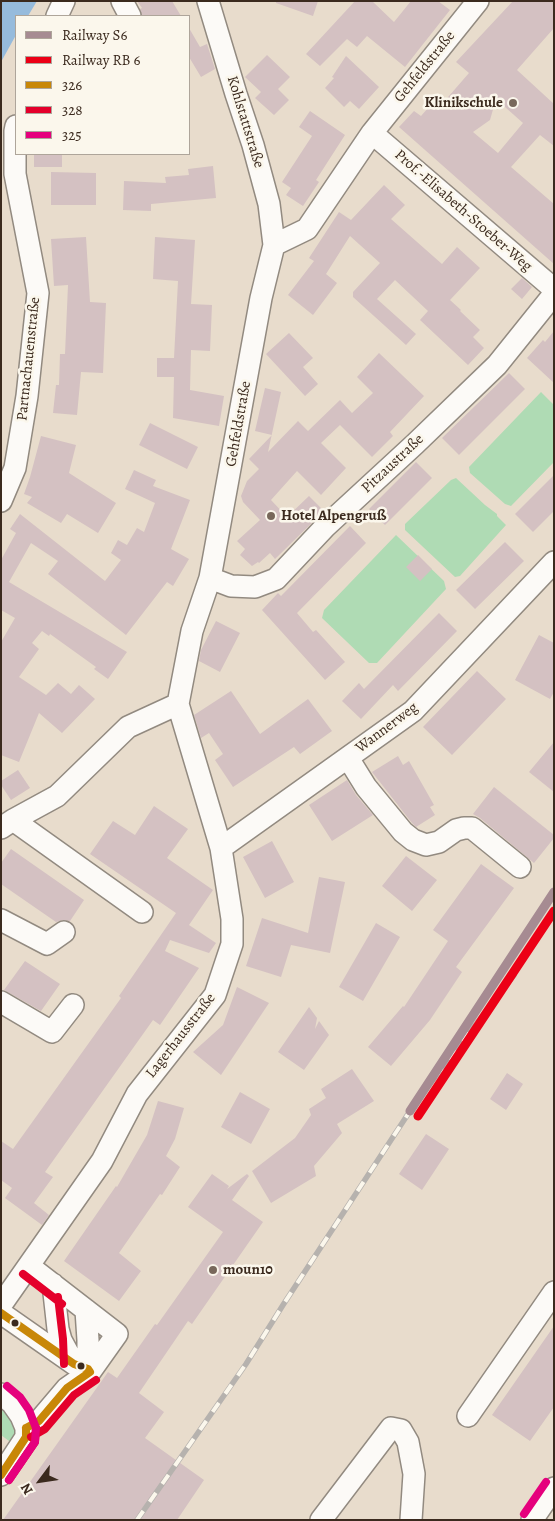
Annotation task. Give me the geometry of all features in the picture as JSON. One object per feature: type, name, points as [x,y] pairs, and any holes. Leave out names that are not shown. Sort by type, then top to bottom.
[{"type":"street","points":[[57,15],[64,1]]},
{"type":"street","points":[[122,1],[129,15]]},
{"type":"street","name":"Kohlstattstraße","points":[[208,1],[236,94],[254,145],[269,204],[274,245]]},
{"type":"street","name":"Gehfeldstraße","points":[[178,704],[192,632],[210,578],[261,298],[274,245],[307,229],[372,133],[478,1]]},
{"type":"street","name":"Partnachauenstraße","points":[[1,500],[15,468],[27,396],[38,293],[15,174],[15,131]]},
{"type":"street","name":"Prof.-Elisabeth-Stoeber-Weg","points":[[372,133],[554,289]]},
{"type":"street","name":"Pitzaustraße","points":[[210,578],[231,586],[255,587],[276,579],[325,527],[416,444],[496,365],[554,294]]},
{"type":"street","name":"Wannerweg","points":[[221,848],[413,711],[554,562]]},
{"type":"street","points":[[142,912],[7,824],[57,796],[103,754],[128,727],[178,704]]},
{"type":"street","name":"Lagerhausstraße","points":[[1,1305],[102,1161],[136,1094],[215,995],[232,944],[232,919],[221,848],[178,704]]},
{"type":"street","points":[[348,758],[366,787],[403,832],[413,840],[426,845],[439,842],[456,830],[472,828],[520,867]]},
{"type":"street","points":[[1,920],[47,944],[64,932]]},
{"type":"street","points":[[1,1002],[52,1032],[73,1005]]},
{"type":"street","points":[[26,1428],[38,1421],[117,1334],[29,1266]]},
{"type":"street","points":[[61,1290],[83,1371]]},
{"type":"street","points":[[468,1416],[554,1292]]},
{"type":"street","points":[[83,1371],[88,1340],[86,1310]]},
{"type":"street","points":[[1,1313],[83,1371]]},
{"type":"street","points":[[1,1394],[12,1402],[26,1428],[26,1437],[1,1475]]},
{"type":"street","points":[[321,1520],[391,1428],[401,1430],[408,1442],[414,1474],[411,1520]]},
{"type":"street","points":[[532,1520],[554,1488]]},
{"type":"green space","points":[[541,392],[554,405],[554,462],[511,506],[505,504],[470,473],[469,467]]},
{"type":"green space","points":[[456,478],[497,514],[506,525],[460,576],[455,577],[405,530],[405,524],[451,480]]},
{"type":"green space","points":[[396,535],[444,581],[446,589],[377,663],[369,663],[322,618],[324,610]]},
{"type":"green space","points":[[1,1407],[14,1421],[15,1438],[13,1444],[1,1435]]},
{"type":"water","points":[[1,1],[37,1],[29,15],[15,15],[15,37],[1,62]]},
{"type":"building","points":[[137,1],[172,1],[180,15],[142,15],[140,9],[142,8]]},
{"type":"building","points":[[276,1],[318,1],[313,16],[276,3]]},
{"type":"building","points":[[355,1],[372,1],[394,22],[411,1],[438,1],[450,10],[405,67],[367,36],[357,47],[347,39],[320,66],[306,54]]},
{"type":"building","points":[[513,1],[554,1],[554,28],[517,70],[554,104],[554,146],[540,135],[511,167],[554,204],[554,264],[399,127],[414,111],[421,116],[436,99],[442,104],[469,73],[456,62]],"holes":[[[496,99],[523,123],[498,153],[473,132],[490,120]]]},
{"type":"building","points":[[190,30],[200,47],[207,44],[215,69],[201,77],[190,59]]},
{"type":"building","points":[[267,55],[290,77],[278,89],[289,100],[274,115],[255,98],[261,92],[245,77]]},
{"type":"building","points":[[346,56],[379,87],[359,109],[350,101],[344,107],[325,88],[334,78],[332,77]]},
{"type":"building","points":[[310,111],[345,135],[316,180],[319,182],[303,206],[286,195],[291,188],[282,182],[312,136],[299,127]]},
{"type":"building","points":[[34,155],[62,155],[62,167],[34,167]]},
{"type":"building","points":[[213,166],[216,198],[151,204],[151,211],[123,210],[124,181],[166,183],[165,177],[189,175],[188,169]]},
{"type":"building","points":[[51,172],[96,173],[96,205],[51,205]]},
{"type":"building","points":[[384,185],[405,205],[391,219],[442,264],[457,247],[480,268],[450,300],[480,330],[473,337],[484,348],[468,365],[420,320],[428,311],[395,280],[377,299],[416,334],[406,345],[353,297],[353,292],[380,263],[350,236],[326,274],[337,283],[313,315],[288,295],[314,261],[309,258],[339,212],[351,220]]},
{"type":"building","points":[[86,237],[90,302],[106,303],[103,373],[81,372],[77,415],[53,413],[56,385],[59,385],[60,354],[65,354],[68,285],[54,286],[51,239]]},
{"type":"building","points":[[155,237],[195,240],[191,304],[212,305],[210,351],[191,350],[190,390],[224,396],[219,426],[173,418],[174,377],[157,377],[157,358],[174,358],[178,281],[153,279]]},
{"type":"building","points":[[522,278],[532,287],[522,299],[511,289]]},
{"type":"building","points":[[554,331],[554,383],[527,358]]},
{"type":"building","points":[[289,333],[313,358],[303,367],[318,384],[305,396],[266,354]]},
{"type":"building","points":[[379,353],[424,396],[390,432],[393,436],[372,457],[340,425],[321,443],[346,468],[321,495],[297,471],[271,500],[287,517],[309,496],[324,511],[275,559],[270,553],[259,563],[252,566],[240,555],[245,549],[237,541],[260,520],[243,502],[241,496],[247,481],[259,469],[249,459],[272,435],[268,452],[298,421],[308,431],[340,400],[352,413],[373,393],[357,377]]},
{"type":"building","points":[[509,373],[525,389],[459,455],[442,438]]},
{"type":"building","points":[[265,388],[281,392],[272,435],[255,431]]},
{"type":"building","points":[[150,423],[198,447],[187,469],[139,445]]},
{"type":"building","points":[[41,436],[76,445],[69,473],[116,503],[98,533],[67,514],[61,523],[27,503],[32,497],[24,494]]},
{"type":"building","points":[[416,462],[432,478],[385,525],[369,509]]},
{"type":"building","points":[[134,470],[156,480],[153,486],[190,500],[171,549],[189,559],[173,586],[167,582],[126,635],[48,574],[58,561],[31,543],[9,582],[127,652],[108,679],[94,669],[96,667],[50,634],[49,636],[42,631],[32,643],[39,649],[19,677],[46,695],[58,683],[71,694],[79,685],[95,699],[62,733],[39,713],[19,762],[1,755],[1,642],[15,618],[1,610],[1,560],[16,533],[10,529],[20,514],[105,581],[121,560],[111,553],[118,540],[127,545],[137,528],[144,532],[155,503],[125,489]]},
{"type":"building","points":[[554,475],[554,511],[533,532],[515,514]]},
{"type":"building","points":[[350,526],[366,543],[297,613],[313,632],[316,630],[345,662],[325,680],[262,610],[278,593],[281,596]]},
{"type":"building","points":[[505,542],[524,561],[475,609],[456,590]]},
{"type":"building","points":[[418,555],[432,569],[420,581],[406,567]]},
{"type":"building","points":[[439,613],[457,631],[398,691],[393,685],[361,719],[342,701],[359,683],[364,689]]},
{"type":"building","points":[[216,621],[240,633],[220,672],[199,661],[201,650]]},
{"type":"building","points":[[539,635],[554,643],[554,692],[550,699],[515,680]]},
{"type":"building","points":[[477,671],[506,699],[452,755],[423,727]]},
{"type":"building","points":[[231,691],[260,734],[308,699],[332,731],[300,754],[294,747],[233,787],[215,760],[223,754],[209,733],[201,738],[194,715]]},
{"type":"building","points":[[554,742],[554,792],[529,772]]},
{"type":"building","points":[[398,756],[403,765],[409,761],[434,805],[430,807],[435,815],[416,827],[372,772]]},
{"type":"building","points":[[18,770],[30,788],[11,800],[1,785],[1,781]]},
{"type":"building","points":[[347,780],[356,795],[373,815],[332,841],[309,805]]},
{"type":"building","points":[[494,787],[554,835],[554,838],[534,863],[473,814]]},
{"type":"building","points":[[154,806],[188,829],[167,858],[213,890],[189,925],[216,943],[209,953],[170,940],[165,951],[199,968],[160,1025],[153,1020],[45,1172],[53,1177],[34,1203],[49,1215],[42,1225],[5,1198],[12,1188],[1,1180],[1,1141],[13,1149],[121,998],[119,996],[176,913],[90,854],[113,821],[135,835]]},
{"type":"building","points":[[272,841],[294,882],[265,898],[243,857]]},
{"type":"building","points":[[11,849],[84,900],[70,921],[62,920],[56,922],[1,884],[1,863]]},
{"type":"building","points":[[406,856],[437,880],[412,911],[382,886]]},
{"type":"building","points":[[481,864],[514,888],[456,967],[462,972],[430,1020],[391,1066],[368,1047],[404,1007],[448,941],[433,930]]},
{"type":"building","points":[[319,877],[345,882],[330,953],[291,945],[281,977],[246,966],[262,918],[308,933]]},
{"type":"building","points":[[376,923],[400,937],[363,1001],[339,987]]},
{"type":"building","points":[[25,961],[60,984],[41,1011],[4,990]]},
{"type":"building","points":[[237,987],[269,1003],[221,1075],[193,1052],[223,1025]]},
{"type":"building","points":[[309,1007],[317,1018],[315,1029],[319,1021],[329,1035],[304,1070],[278,1052]]},
{"type":"building","points":[[352,1069],[374,1101],[337,1124],[342,1133],[314,1166],[316,1176],[271,1203],[252,1171],[295,1138],[311,1115],[309,1109],[326,1098],[321,1089]]},
{"type":"building","points":[[507,1073],[523,1084],[506,1110],[490,1099]]},
{"type":"building","points":[[240,1092],[270,1109],[251,1144],[221,1127]]},
{"type":"building","points":[[158,1101],[184,1108],[175,1139],[166,1156],[180,1167],[162,1195],[160,1194],[119,1253],[141,1271],[119,1301],[64,1261],[117,1187],[147,1135]]},
{"type":"building","points":[[426,1134],[449,1149],[422,1190],[399,1174]]},
{"type":"building","points":[[212,1174],[229,1186],[227,1189],[247,1174],[249,1176],[232,1200],[263,1222],[192,1324],[188,1321],[139,1393],[164,1412],[145,1438],[204,1480],[177,1520],[3,1520],[108,1372],[117,1378],[223,1232],[188,1207]]},
{"type":"building","points":[[554,1326],[554,1407],[530,1441],[492,1415]]},
{"type":"railway","points":[[422,1094],[514,975]]},
{"type":"railway","points":[[137,1520],[246,1364],[410,1111]]},
{"type":"rail line","name":"S6","points":[[410,1111],[554,892]]},
{"type":"transit line","points":[[418,1116],[554,911]]},
{"type":"transit line","name":"328","points":[[23,1274],[62,1304]]},
{"type":"transit line","name":"328","points":[[58,1297],[64,1364]]},
{"type":"transit line","name":"326","points":[[1,1313],[74,1364],[88,1369],[90,1372]]},
{"type":"transit line","name":"326","points":[[26,1428],[39,1421],[67,1388],[90,1372]]},
{"type":"transit line","name":"328","points":[[31,1437],[45,1429],[74,1395],[96,1380]]},
{"type":"transit line","name":"325","points":[[7,1386],[20,1397],[29,1410],[36,1428],[35,1442],[9,1480]]},
{"type":"transit line","name":"326","points":[[1,1475],[26,1437],[26,1428]]},
{"type":"transit line","name":"328","points":[[9,1480],[35,1442],[36,1428]]},
{"type":"transit line","name":"325","points":[[524,1514],[546,1482]]},
{"type":"place","name":"Klinikschule","points":[[513,103]]},
{"type":"place","name":"Hotel Alpengruß","points":[[271,516]]},
{"type":"place","name":"moun10","points":[[213,1270]]}]
